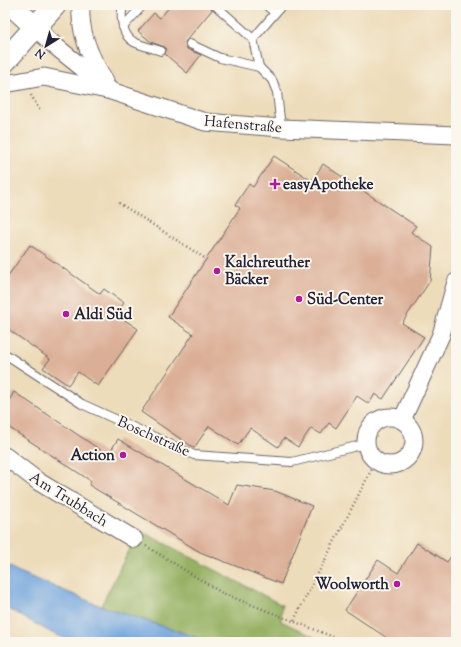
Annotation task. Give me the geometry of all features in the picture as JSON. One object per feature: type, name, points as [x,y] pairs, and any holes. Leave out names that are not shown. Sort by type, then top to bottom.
[{"type":"main road","points":[[5,61],[54,5]]},
{"type":"street","points":[[11,5],[35,26]]},
{"type":"street","points":[[81,5],[80,17],[84,39],[95,67],[111,91]]},
{"type":"street","name":"Hafenstraße","points":[[35,26],[61,50],[111,91],[205,122],[281,128],[456,135]]},
{"type":"street","points":[[5,84],[44,77],[111,91]]},
{"type":"street","points":[[402,420],[442,335],[456,282]]},
{"type":"street","points":[[387,417],[402,420],[412,431],[414,440],[409,456],[403,462],[396,465],[387,465],[376,461],[369,454],[365,444],[366,436],[373,423],[387,417]]},
{"type":"street","name":"Am Trubbach","points":[[5,456],[39,482],[134,539]]},
{"type":"lane","points":[[123,5],[121,12],[123,27],[132,41],[161,51]]},
{"type":"lane","points":[[123,27],[143,5]]},
{"type":"lane","points":[[215,5],[253,39],[259,67]]},
{"type":"lane","points":[[266,5],[275,13]]},
{"type":"lane","points":[[253,39],[282,5]]},
{"type":"lane","points":[[190,44],[220,58],[259,67],[272,80],[277,92],[281,128]]},
{"type":"lane","name":"Boschstraße","points":[[5,354],[82,404],[194,455],[292,462],[365,444]]},
{"type":"path","points":[[27,90],[40,111]]},
{"type":"path","points":[[119,203],[206,259]]},
{"type":"path","points":[[294,620],[376,461]]},
{"type":"path","points":[[134,539],[222,593],[294,620],[346,642]]},
{"type":"green space","points":[[139,530],[282,605],[281,621],[324,642],[210,642],[101,606]]},
{"type":"water","points":[[5,563],[17,571],[101,606],[210,642],[73,642],[52,633],[5,607]]},
{"type":"building","points":[[171,5],[210,5],[212,10],[185,42],[187,49],[201,55],[187,73],[165,54],[165,47],[151,42],[138,31],[154,13],[160,18]]},
{"type":"building","name":"Süd-Center","points":[[274,156],[312,181],[323,164],[416,226],[411,232],[433,247],[430,281],[402,323],[424,337],[383,399],[375,394],[369,404],[357,396],[336,428],[329,423],[321,434],[311,428],[298,447],[284,438],[278,447],[250,428],[238,445],[209,426],[194,448],[141,412],[193,334],[168,317],[240,208],[235,205],[249,184],[253,187]]},
{"type":"building","points":[[30,245],[100,294],[104,289],[124,303],[116,314],[138,329],[98,386],[78,372],[68,385],[43,368],[50,359],[5,327],[5,280]]},
{"type":"building","points":[[14,392],[108,455],[118,439],[229,505],[237,485],[275,491],[312,506],[281,584],[200,552],[89,485],[91,481],[5,425],[5,407]]},
{"type":"building","points":[[417,543],[447,562],[456,549],[456,642],[393,642],[345,610],[378,560],[398,573]]},
{"type":"place","name":"easyApotheke","points":[[275,184]]},
{"type":"place","name":"Kalchreuther Bäcker","points":[[217,271]]},
{"type":"place","name":"Süd-Center","points":[[299,299]]},
{"type":"place","name":"Aldi Süd","points":[[66,314]]},
{"type":"place","name":"Action","points":[[123,455]]},
{"type":"place","name":"Woolworth","points":[[397,584]]}]
